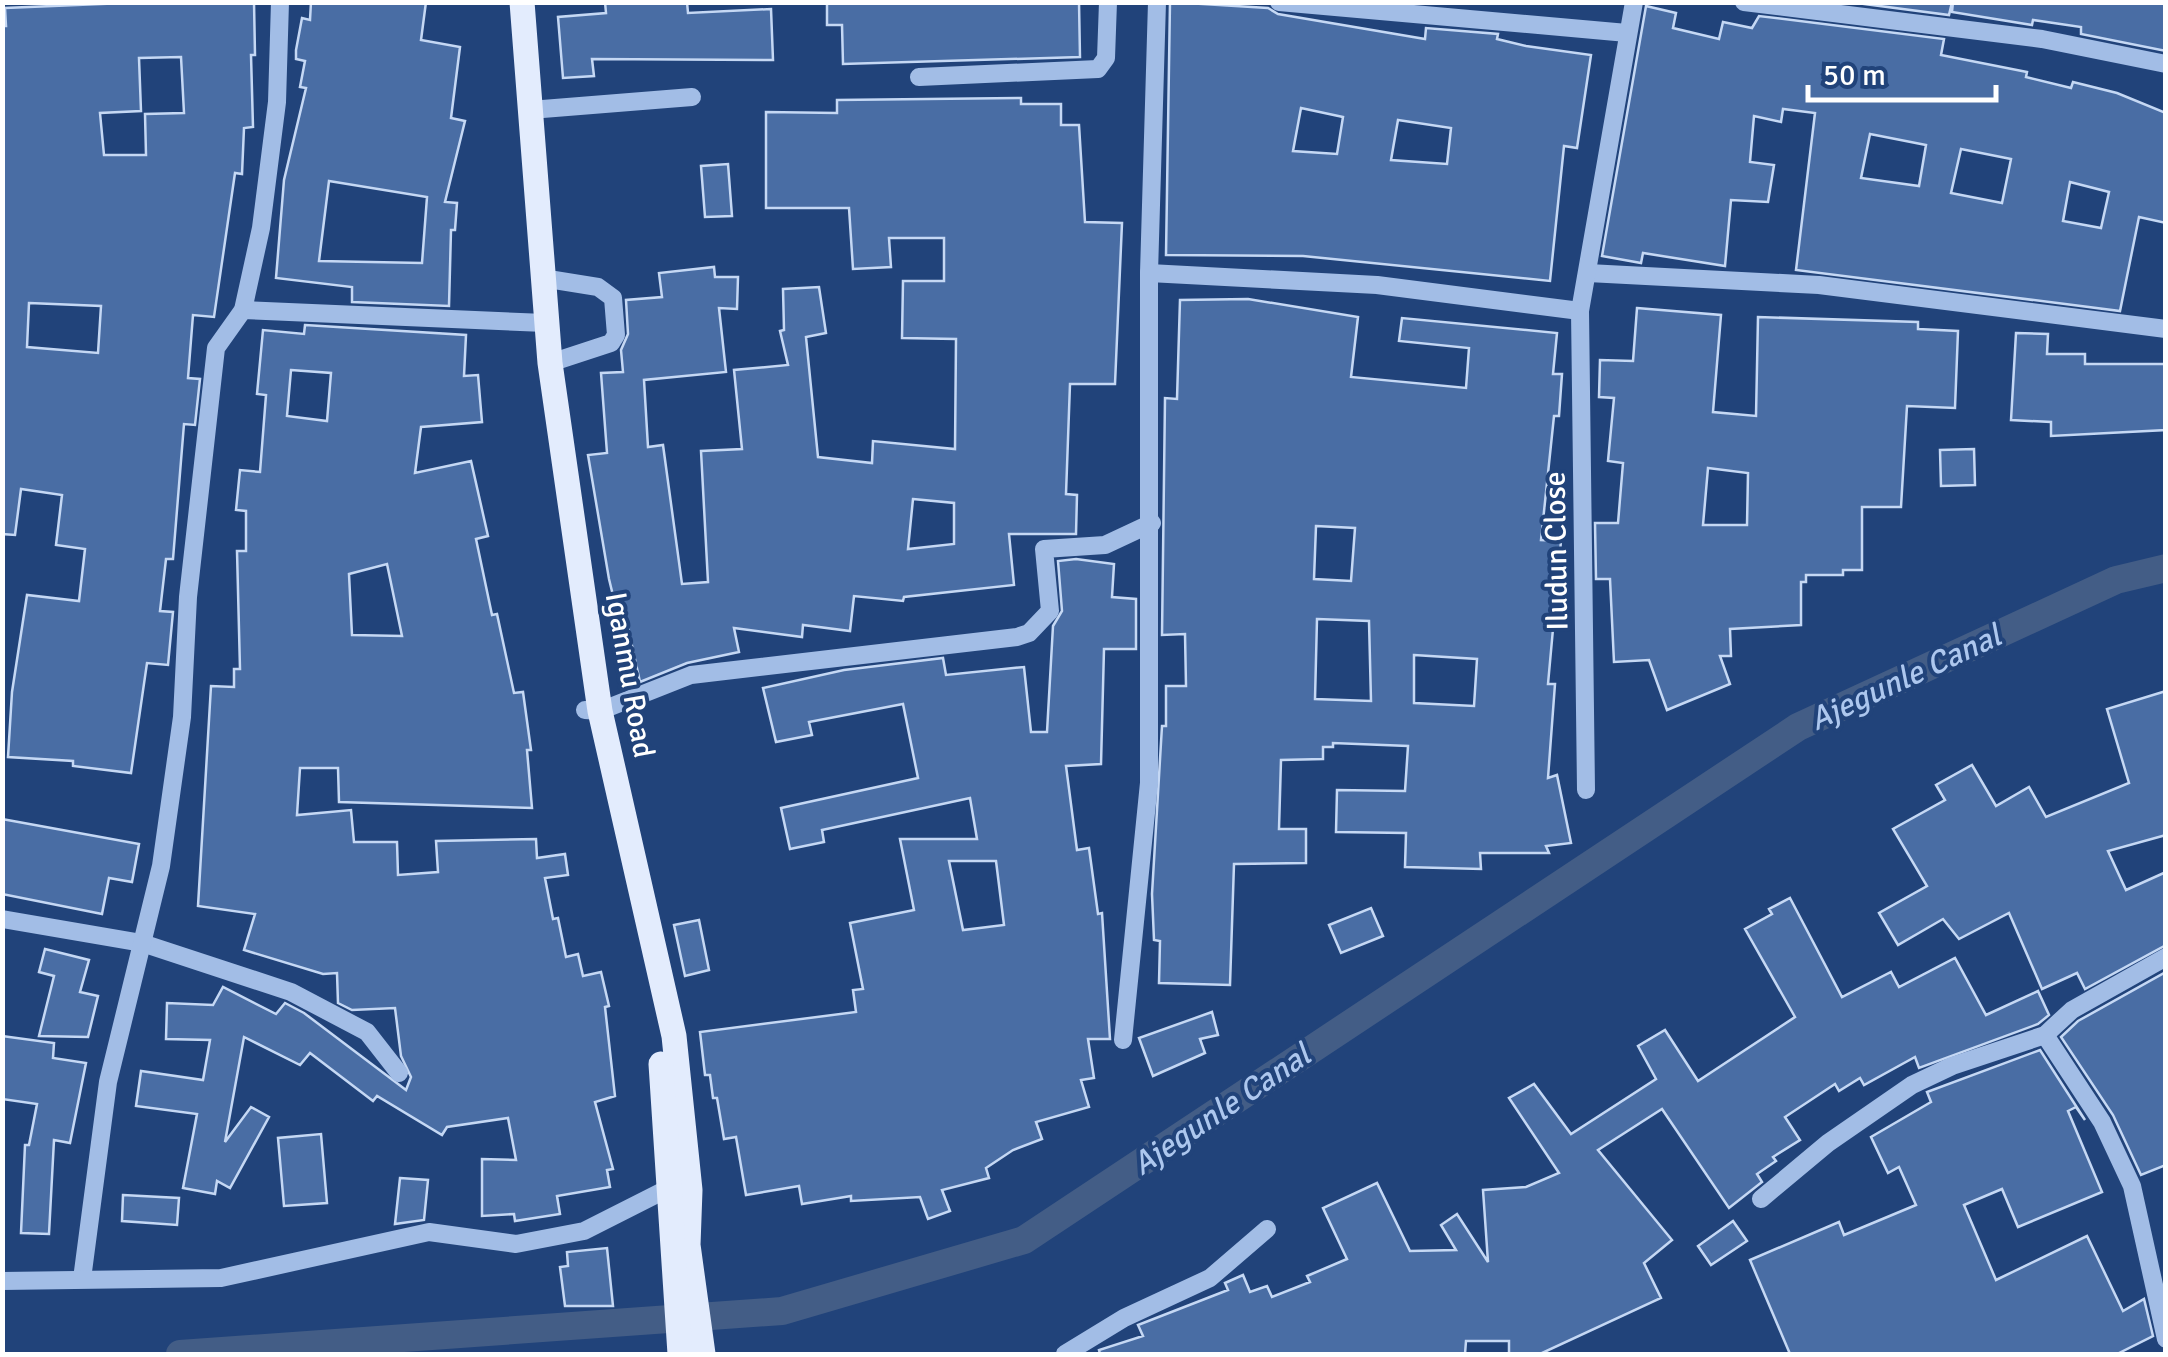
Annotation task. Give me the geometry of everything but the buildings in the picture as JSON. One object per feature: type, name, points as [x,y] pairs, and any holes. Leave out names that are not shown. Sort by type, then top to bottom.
[{"type":"main road","name":"Iganmu Road","points":[[507,2],[538,324],[592,711],[660,1032],[667,1189],[703,1354]]},
{"type":"main road","name":"Iganmu Road","points":[[522,2],[542,278],[538,324],[550,363],[592,711],[674,1036],[690,1190],[680,1239],[680,1354]]},
{"type":"street","points":[[82,1279],[108,1082],[161,866],[182,716],[188,597],[216,348],[243,310],[260,228],[277,102],[280,2]]},
{"type":"street","points":[[920,77],[1098,69],[1106,58],[1108,2]]},
{"type":"street","points":[[1123,1040],[1149,783],[1149,274],[1157,2]]},
{"type":"street","points":[[1279,2],[1627,33]]},
{"type":"street","name":"Iludun Close","points":[[1586,790],[1580,310],[1634,2]]},
{"type":"street","points":[[1744,2],[2042,39],[2166,64]]},
{"type":"street","points":[[530,110],[692,97]]},
{"type":"street","points":[[1588,273],[1819,285],[2166,329]]},
{"type":"street","points":[[1149,274],[1377,285],[1580,310]]},
{"type":"street","points":[[542,278],[598,287],[613,298],[616,335],[611,344],[550,363]]},
{"type":"street","points":[[243,310],[538,324]]},
{"type":"street","points":[[592,711],[691,675],[1018,638],[1029,633],[1050,611],[1044,549],[1104,545],[1152,523]]},
{"type":"street","points":[[2,919],[142,943],[292,992],[367,1032],[400,1072]]},
{"type":"street","points":[[1761,1199],[1828,1144],[1912,1085],[1952,1066],[2045,1036],[2072,1010],[2166,958]]},
{"type":"street","points":[[2045,1036],[2102,1122],[2132,1186],[2166,1339]]},
{"type":"street","points":[[2,1282],[221,1278],[429,1232],[516,1244],[584,1232],[667,1189]]},
{"type":"street","points":[[1065,1354],[1124,1318],[1210,1278],[1267,1228]]},
{"type":"waterway","name":"Ajegunle Canal","points":[[180,1354],[782,1311],[1024,1240],[1798,727],[2116,580],[2166,568]]}]
